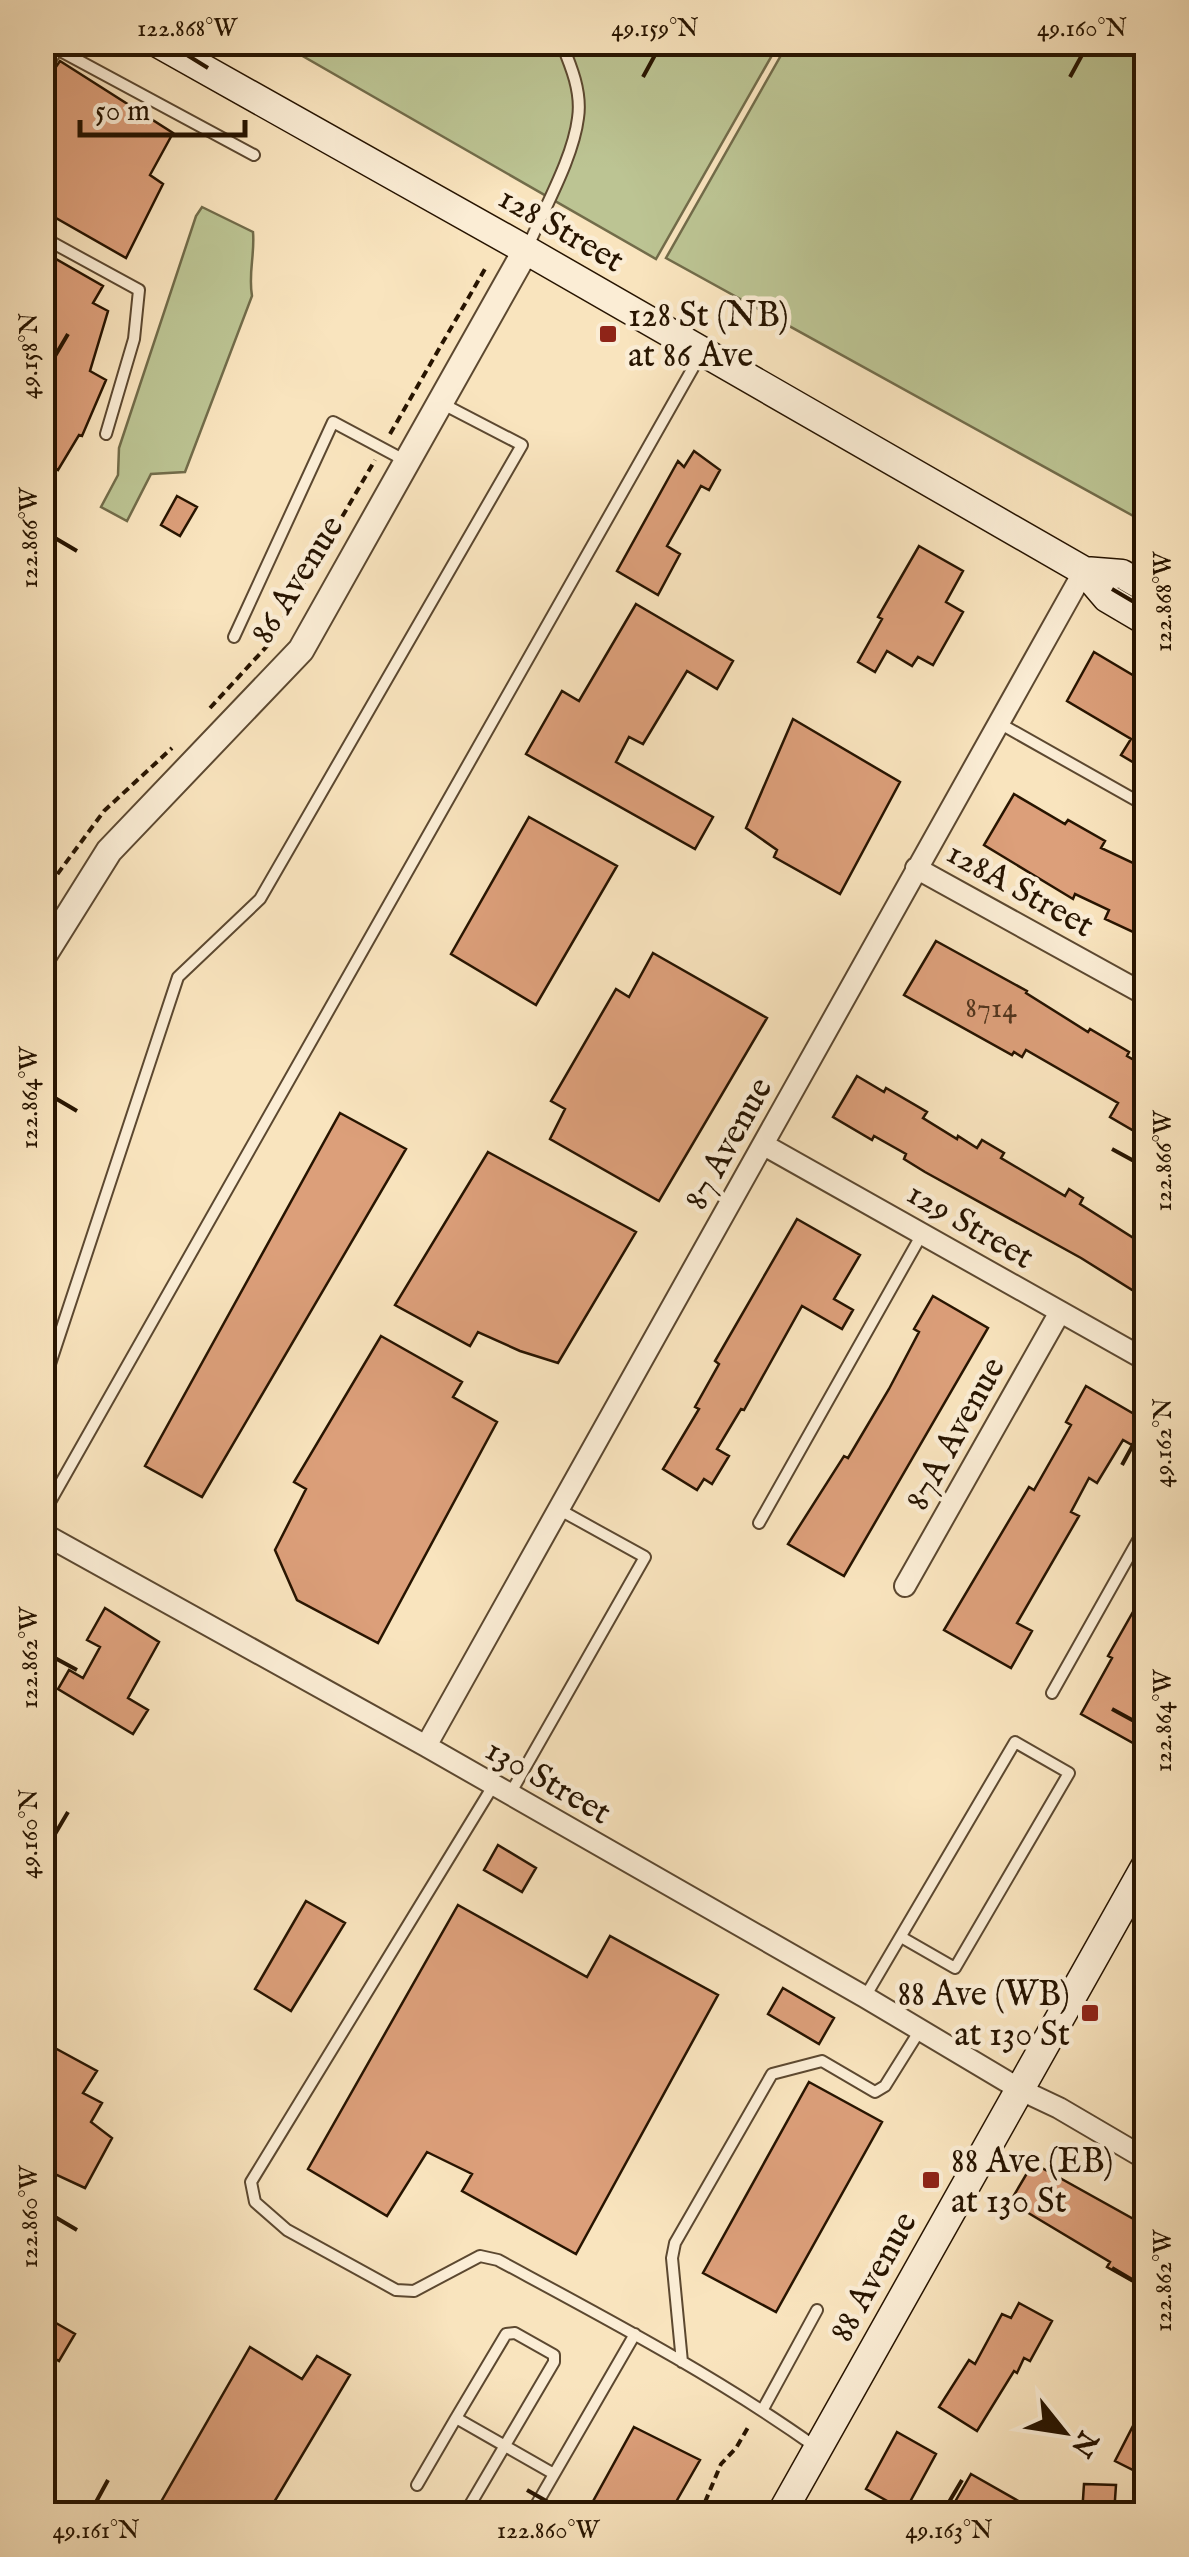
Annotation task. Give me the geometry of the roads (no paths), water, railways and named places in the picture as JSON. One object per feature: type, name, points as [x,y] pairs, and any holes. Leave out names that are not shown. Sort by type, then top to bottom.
[{"type":"main road","name":"128 Street","points":[[156,42],[1084,572],[1107,598],[1146,621]]},
{"type":"main road","name":"128 Street","points":[[1084,572],[1122,574],[1146,588]]},
{"type":"main road","name":"88 Avenue","points":[[780,2514],[1146,1866]]},
{"type":"street","name":"86 Avenue","points":[[42,958],[109,851],[301,650],[526,250]]},
{"type":"street","name":"87 Avenue","points":[[426,1746],[1084,572]]},
{"type":"street","name":"128A Street","points":[[916,868],[1146,995]]},
{"type":"street","name":"129 Street","points":[[764,1144],[1146,1360]]},
{"type":"street","name":"87A Avenue","points":[[905,1586],[1060,1312]]},
{"type":"street","name":"130 Street","points":[[42,1533],[426,1746],[1146,2159]]},
{"type":"lane","points":[[526,250],[572,144],[579,117],[577,88],[561,42]]},
{"type":"lane","points":[[42,75],[58,50],[254,155]]},
{"type":"lane","points":[[42,237],[139,290],[134,339],[106,434]]},
{"type":"lane","points":[[42,1516],[702,352]]},
{"type":"lane","points":[[42,1428],[47,1418],[50,1364],[178,977],[260,898],[522,445],[440,402]]},
{"type":"lane","points":[[234,637],[333,422],[407,462]]},
{"type":"lane","points":[[998,723],[1146,806]]},
{"type":"lane","points":[[759,1523],[922,1234]]},
{"type":"lane","points":[[560,1510],[645,1558],[252,2182],[255,2202],[287,2230],[396,2290],[414,2291],[480,2256],[498,2260],[761,2408],[818,2449]]},
{"type":"lane","points":[[1052,1693],[1146,1526]]},
{"type":"lane","points":[[864,1997],[1015,1742],[1069,1773],[955,1968],[902,1936]]},
{"type":"lane","points":[[682,2362],[672,2258],[675,2244],[772,2074],[822,2061],[875,2092],[885,2086],[920,2030]]},
{"type":"lane","points":[[761,2408],[817,2310]]},
{"type":"lane","points":[[417,2486],[506,2334],[514,2332],[554,2355],[554,2362],[467,2510]]},
{"type":"lane","points":[[531,2514],[635,2334]]},
{"type":"lane","points":[[456,2418],[554,2474]]},
{"type":"place","name":"128 St (NB) at 86 Ave","points":[[608,334]]},
{"type":"place","name":"88 Ave (WB) at 130 St","points":[[1090,2013]]},
{"type":"place","name":"88 Ave (EB) at 130 St","points":[[931,2180]]}]
